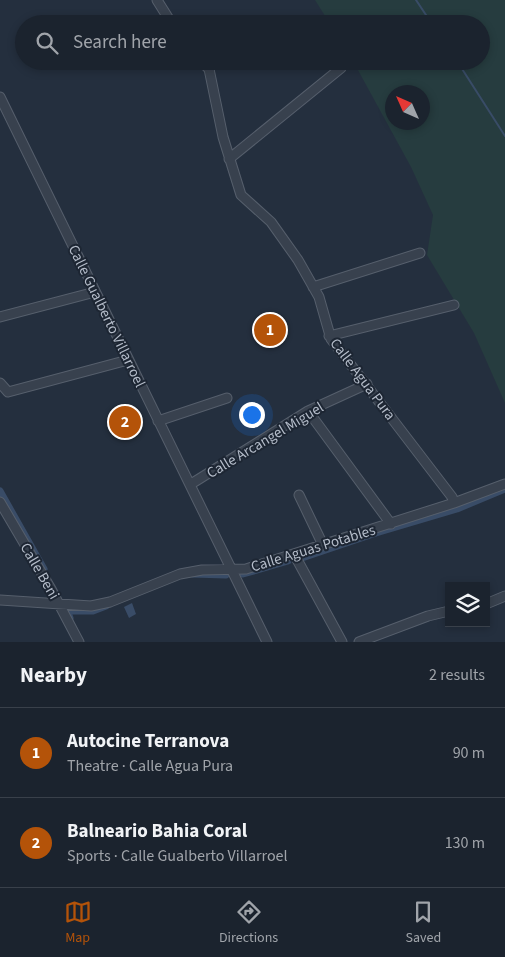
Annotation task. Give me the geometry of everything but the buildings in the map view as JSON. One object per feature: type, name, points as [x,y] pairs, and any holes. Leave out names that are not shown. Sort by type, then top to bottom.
[{"type":"street","points":[[156,0],[166,15]]},
{"type":"street","name":"Calle Agua Pura","points":[[209,70],[229,159],[241,194],[271,222],[298,260],[319,297],[329,336],[452,497],[454,503]]},
{"type":"street","points":[[229,159],[339,70]]},
{"type":"street","name":"Calle Gualberto Villarroel","points":[[0,97],[267,642]]},
{"type":"street","points":[[313,287],[420,253]]},
{"type":"street","points":[[0,317],[95,292]]},
{"type":"street","points":[[329,336],[454,305]]},
{"type":"street","points":[[0,383],[8,392],[128,360]]},
{"type":"street","name":"Calle Arcangel Miguel","points":[[191,484],[308,411],[367,384]]},
{"type":"street","points":[[158,421],[227,398]]},
{"type":"street","points":[[308,411],[391,524]]},
{"type":"street","name":"Calle Aguas Potables","points":[[0,600],[91,606],[110,602],[180,574],[202,570],[246,569],[391,524],[505,484]]},
{"type":"street","points":[[299,495],[323,545]]},
{"type":"street","name":"Calle Beni","points":[[0,502],[60,605],[79,642]]},
{"type":"street","points":[[294,554],[342,642]]},
{"type":"street","points":[[490,602],[505,596]]},
{"type":"street","points":[[359,642],[428,616],[445,612]]},
{"type":"green space","points":[[315,0],[505,0],[505,403],[474,333],[427,255],[433,215],[411,167],[391,130],[430,130],[430,85],[385,85],[385,119],[358,70],[490,70],[490,15],[324,15]]},
{"type":"water","points":[[132,603],[136,614],[129,618],[124,607]]},
{"type":"waterway","points":[[416,0],[426,15]]},
{"type":"waterway","points":[[463,70],[505,136]]},
{"type":"waterway","points":[[302,558],[376,533],[457,509],[505,489]]},
{"type":"waterway","points":[[0,491],[44,569]]},
{"type":"waterway","points":[[243,574],[288,561]]},
{"type":"waterway","points":[[193,574],[226,575]]},
{"type":"waterway","points":[[70,618],[67,611],[93,611],[106,606]]},
{"type":"place","name":"Autocine Terranova","points":[[270,330]]},
{"type":"place","name":"Balneario Bahia Coral","points":[[125,422]]}]
